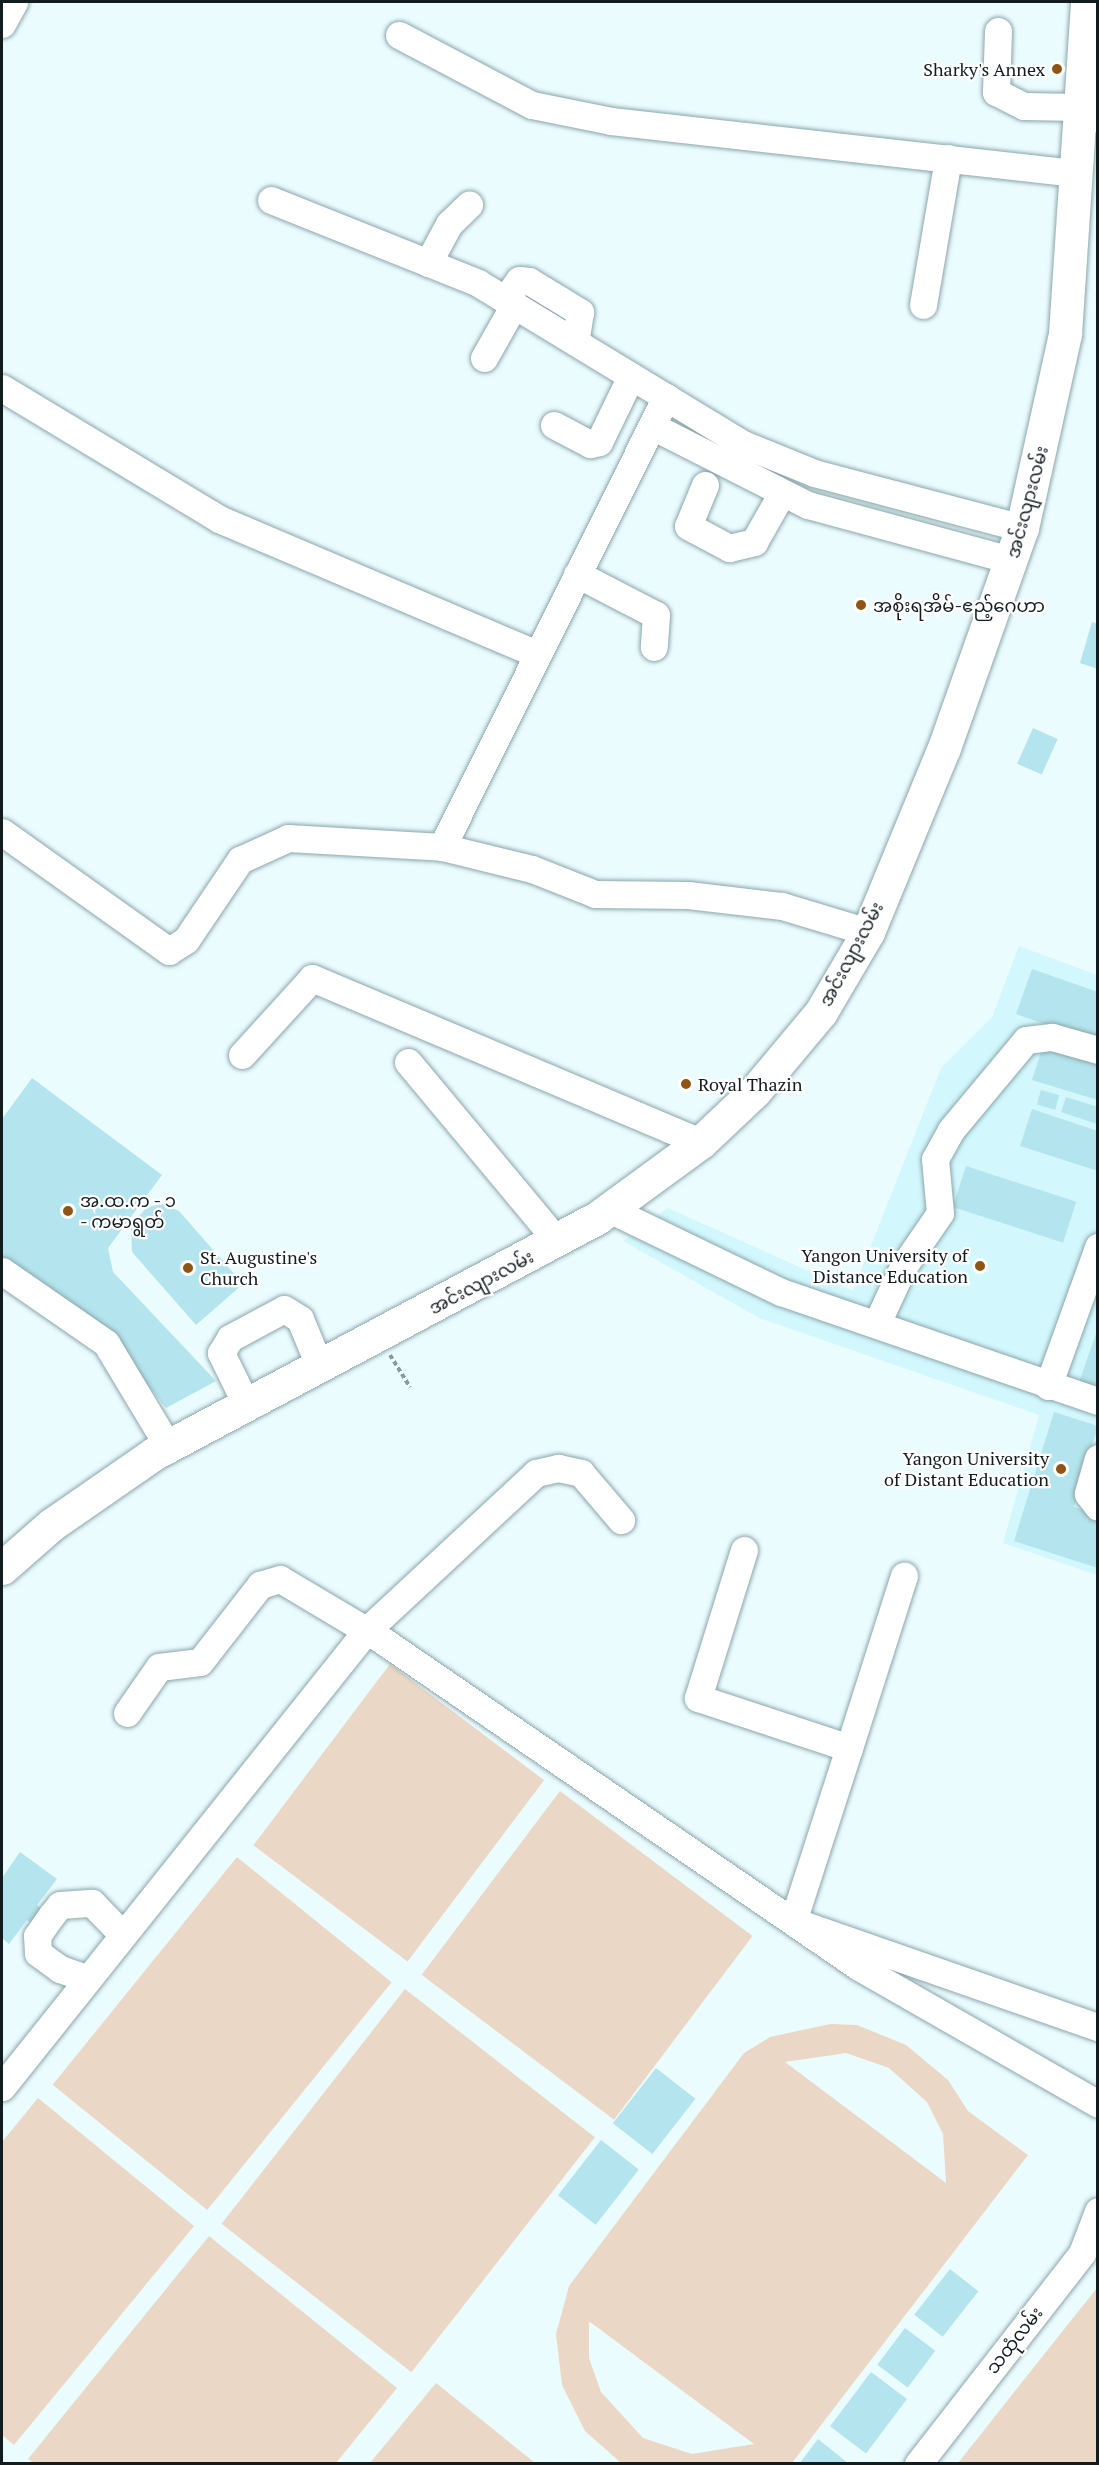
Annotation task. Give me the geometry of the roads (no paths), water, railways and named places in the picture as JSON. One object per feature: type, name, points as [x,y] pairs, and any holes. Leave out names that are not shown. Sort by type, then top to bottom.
[{"type":"main road","name":"အင်းလျားလမ်း","points":[[2,1568],[51,1525],[168,1446],[557,1241],[609,1209],[701,1142],[804,1035],[868,932],[964,698],[1022,528],[1065,334],[1078,173],[1088,113],[1087,2]]},
{"type":"street","points":[[2,24],[14,2]]},
{"type":"street","points":[[998,31],[996,92],[1024,106],[1088,113]]},
{"type":"street","points":[[399,35],[532,105],[611,121],[1078,173]]},
{"type":"street","points":[[922,305],[948,158]]},
{"type":"street","points":[[271,200],[428,263],[509,302],[743,444],[814,473],[1022,528]]},
{"type":"street","points":[[428,263],[449,224],[470,205]]},
{"type":"street","points":[[484,358],[509,302]]},
{"type":"street","points":[[554,425],[590,444],[599,442],[631,376]]},
{"type":"street","points":[[2,388],[219,519],[537,654]]},
{"type":"street","points":[[442,848],[666,397]]},
{"type":"street","points":[[652,426],[782,493],[1011,560]]},
{"type":"street","points":[[705,485],[688,526],[729,548],[754,542],[782,493]]},
{"type":"street","points":[[577,574],[656,615],[654,647]]},
{"type":"street","points":[[2,832],[169,951],[186,940],[240,860],[288,838],[442,848],[532,869],[595,894],[688,895],[782,906],[868,932]]},
{"type":"street","points":[[242,1055],[312,978],[701,1142]]},
{"type":"street","points":[[877,1323],[903,1267],[940,1213],[935,1159],[951,1130],[1026,1040],[1052,1037],[1098,1050]]},
{"type":"street","points":[[408,1062],[557,1241]]},
{"type":"street","points":[[609,1209],[781,1292],[877,1323],[1048,1386],[1098,1401]]},
{"type":"street","points":[[1048,1386],[1098,1246]]},
{"type":"street","points":[[2,1271],[106,1342],[168,1446]]},
{"type":"street","points":[[246,1404],[221,1353],[230,1338],[284,1309],[300,1319],[319,1365]]},
{"type":"street","points":[[1098,1458],[1088,1494],[1098,1507]]},
{"type":"street","points":[[2,2087],[86,1978],[366,1631],[536,1473],[558,1468],[581,1473],[621,1520]]},
{"type":"street","points":[[744,1550],[698,1698],[849,1748]]},
{"type":"street","points":[[793,1921],[904,1576]]},
{"type":"street","points":[[127,1713],[159,1667],[200,1662],[260,1585],[280,1579],[366,1631],[859,1967],[1098,2104]]},
{"type":"street","points":[[86,1978],[60,1970],[38,1953],[37,1936],[60,1905],[92,1903],[122,1934]]},
{"type":"street","points":[[793,1921],[1098,2026]]},
{"type":"street","name":"သထုံလမ်း","points":[[918,2463],[1082,2253],[1098,2211]]},
{"type":"place","name":"Sharky's Annex","points":[[1057,69]]},
{"type":"place","name":"အစိုးရအိမ်-ဧည့်ဂေဟာ","points":[[861,605]]},
{"type":"place","name":"Royal Thazin","points":[[686,1084]]},
{"type":"place","name":"အ.ထ.က - ၁ - ကမာရွတ်","points":[[68,1211]]},
{"type":"place","name":"Yangon University of Distance Education","points":[[980,1266]]},
{"type":"place","name":"St. Augustine's Church","points":[[188,1268]]},
{"type":"place","name":"Yangon University of Distant Education","points":[[1061,1469]]}]
